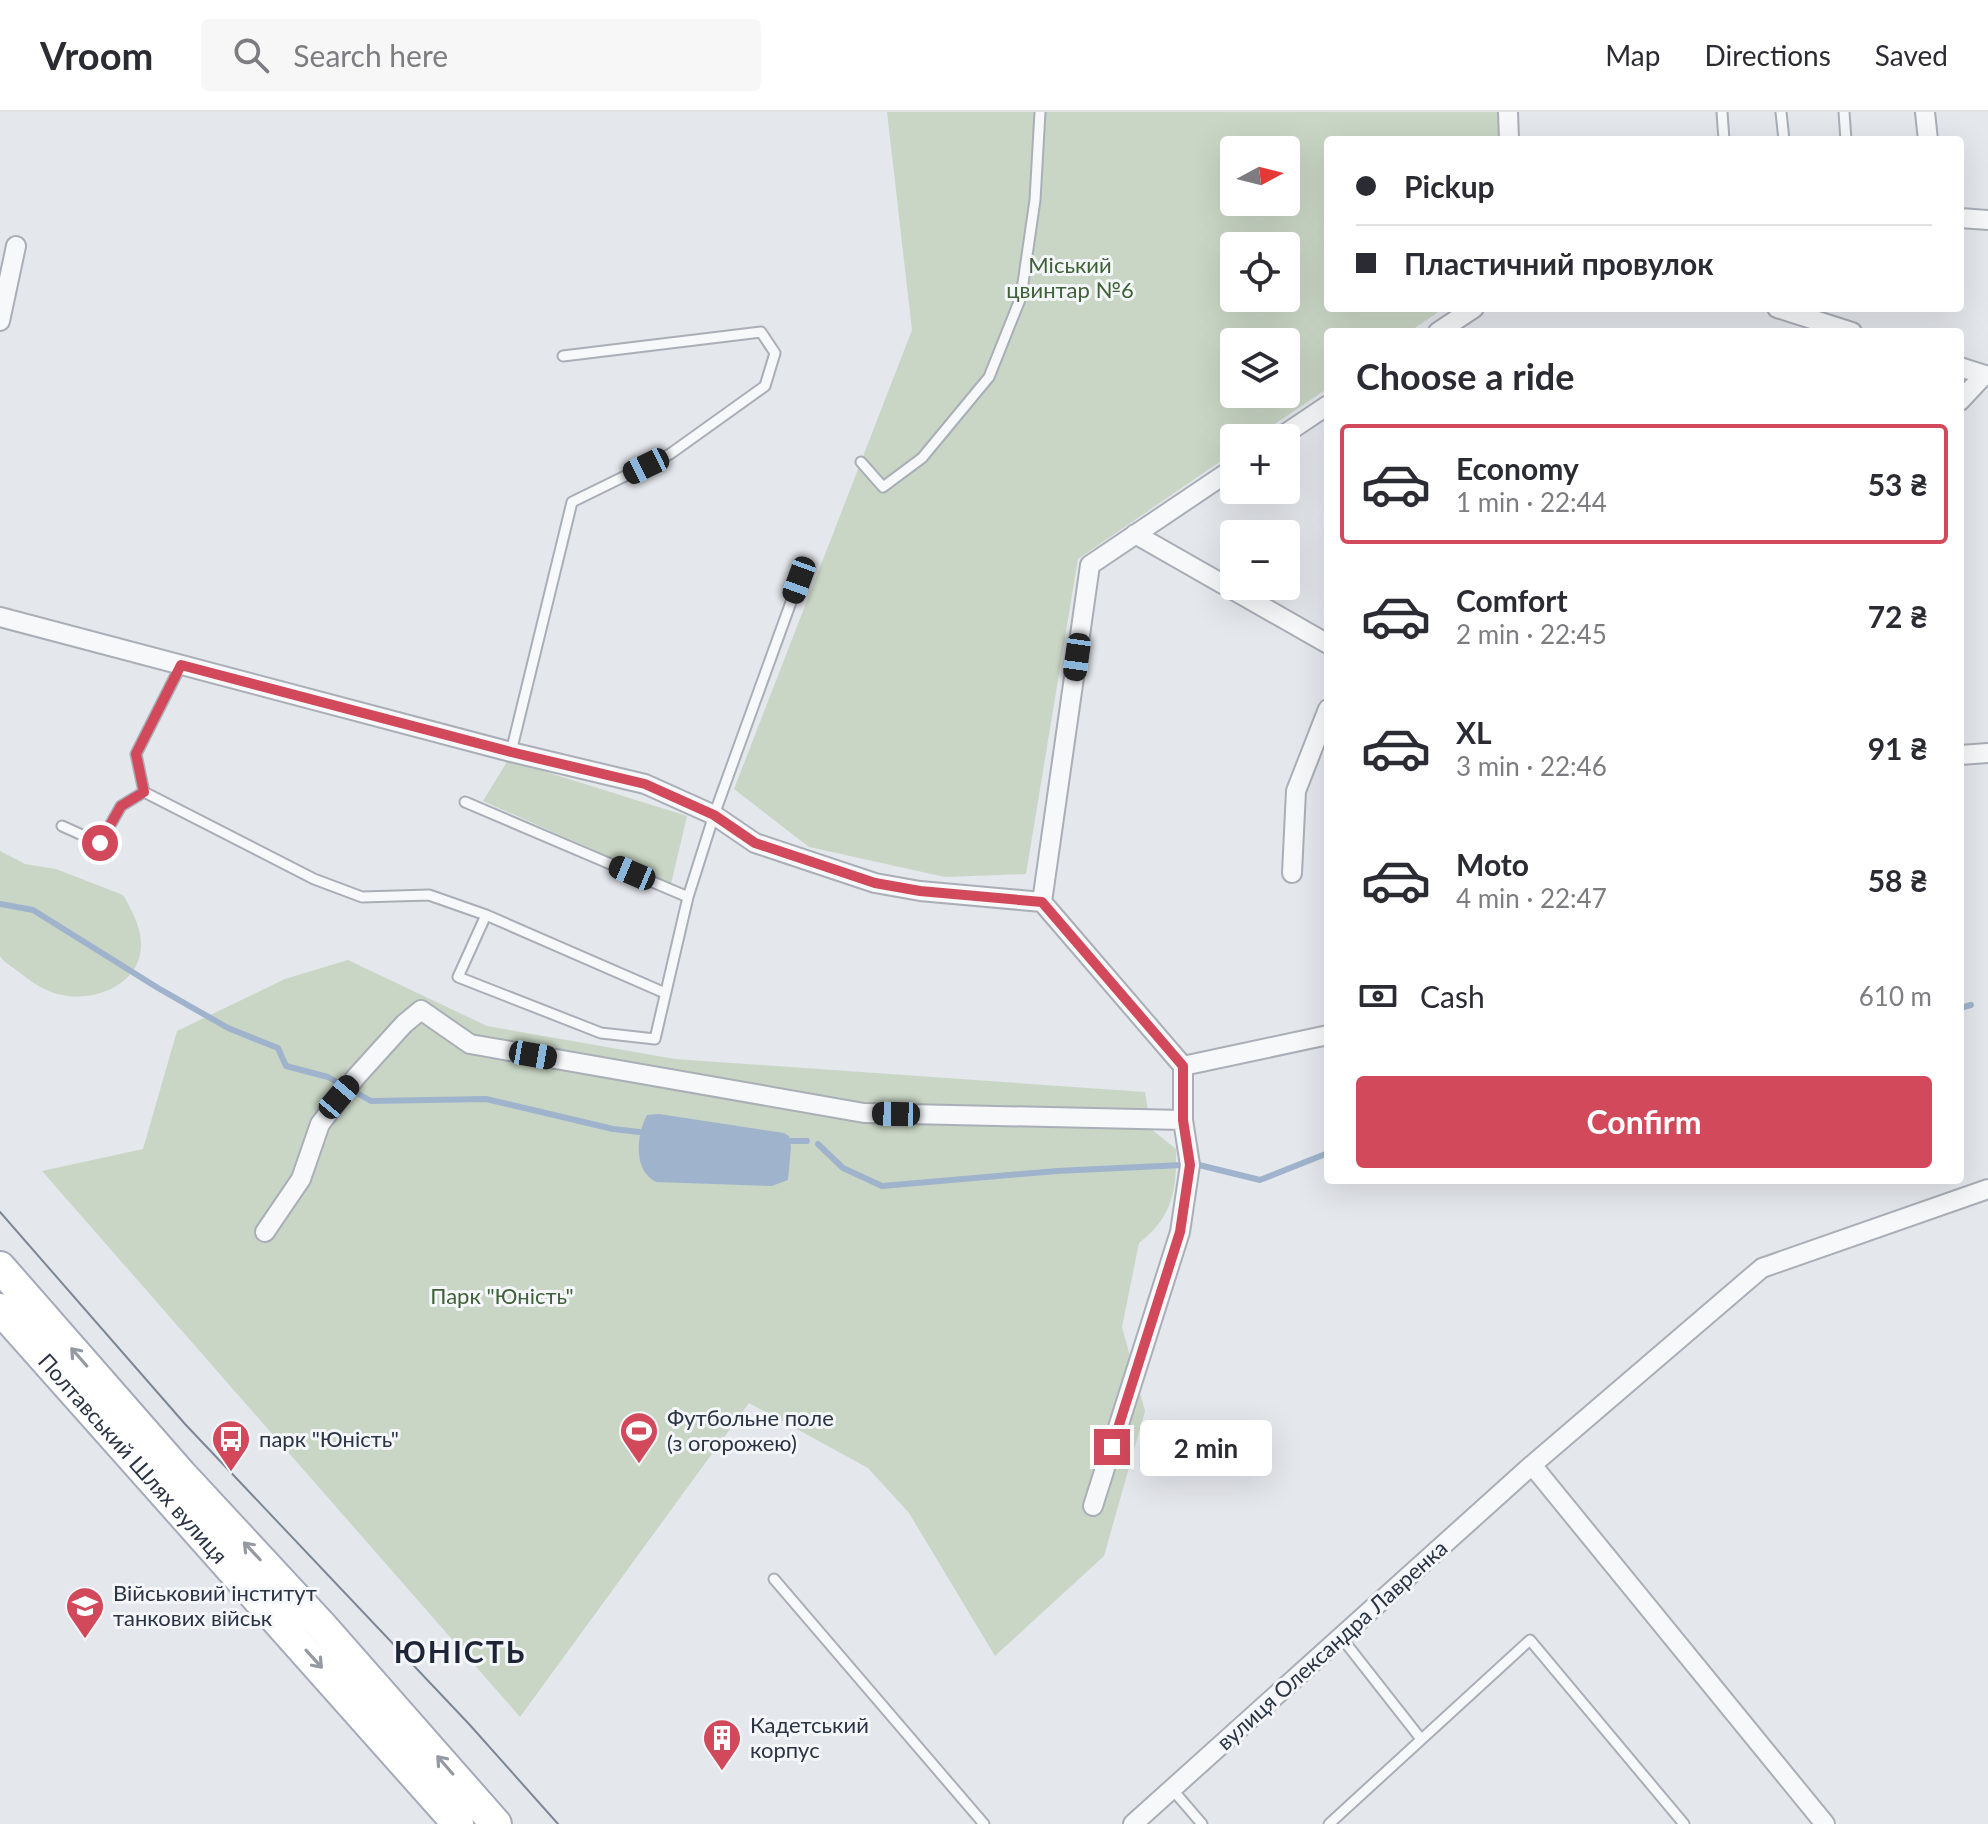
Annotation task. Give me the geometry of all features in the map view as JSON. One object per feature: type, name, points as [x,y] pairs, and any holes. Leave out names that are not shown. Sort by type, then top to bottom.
[{"type":"main road","name":"Полтавський Шлях вулиця","points":[[0,1267],[181,1474],[321,1625],[496,1824]]},
{"type":"main road","name":"Полтавський Шлях вулиця","points":[[0,1309],[458,1824]]},
{"type":"street","points":[[1508,112],[1509,136]]},
{"type":"street","points":[[1925,112],[1928,136]]},
{"type":"street","points":[[1964,218],[1988,220]]},
{"type":"street","points":[[0,321],[16,246]]},
{"type":"street","points":[[1444,328],[1468,312]]},
{"type":"street","points":[[1790,312],[1840,328]]},
{"type":"street","points":[[1964,368],[1986,375],[1964,397]]},
{"type":"street","points":[[1300,424],[1324,408]]},
{"type":"street","points":[[1042,902],[1090,565],[1220,477]]},
{"type":"street","points":[[1135,534],[1324,642]]},
{"type":"street","points":[[0,617],[511,752],[645,784],[714,815],[755,843],[875,883],[920,891],[1042,902],[1183,1066],[1183,1120],[1190,1165],[1180,1232],[1093,1506]]},
{"type":"street","points":[[1292,873],[1296,791],[1324,719]]},
{"type":"street","points":[[1964,755],[1988,753]]},
{"type":"street","points":[[265,1232],[301,1179],[320,1124],[356,1077],[404,1024],[421,1010],[470,1044],[864,1113],[1183,1120]]},
{"type":"street","points":[[1183,1066],[1324,1036]]},
{"type":"street","name":"вулиця Олександра Лавренка","points":[[1133,1824],[1532,1465],[1762,1268],[1988,1189]]},
{"type":"street","points":[[1532,1465],[1825,1824]]},
{"type":"lane","points":[[861,462],[883,487],[922,458],[989,377],[1021,297],[1035,200],[1040,112]]},
{"type":"lane","points":[[1722,112],[1724,136]]},
{"type":"lane","points":[[1781,112],[1784,136]]},
{"type":"lane","points":[[1844,112],[1846,136]]},
{"type":"lane","points":[[511,752],[572,502],[670,454],[765,386],[775,353],[761,332],[563,356]]},
{"type":"lane","points":[[486,915],[458,977],[601,1033],[655,1039],[688,897],[714,815],[799,580]]},
{"type":"lane","points":[[144,792],[136,754],[181,665]]},
{"type":"lane","points":[[62,826],[100,843],[121,806],[144,792]]},
{"type":"lane","points":[[144,792],[314,879],[362,897],[429,895],[486,915],[665,993]]},
{"type":"lane","points":[[465,802],[688,897]]},
{"type":"lane","points":[[774,1579],[984,1824]]},
{"type":"lane","points":[[1341,1637],[1421,1739]]},
{"type":"lane","points":[[1329,1824],[1530,1640],[1684,1824]]},
{"type":"lane","points":[[1172,1789],[1202,1824]]},
{"type":"green space","name":"Міський цвинтар №6","points":[[887,112],[1498,112],[1499,136],[1324,136],[1324,312],[1438,312],[1415,328],[1324,328],[1324,391],[1300,407],[1300,328],[1220,328],[1220,408],[1298,408],[1275,424],[1220,424],[1220,462],[1078,559],[1026,874],[945,877],[809,847],[734,789],[912,330]]},
{"type":"green space","points":[[508,760],[687,816],[671,884],[483,801]]},
{"type":"green space","points":[[0,851],[25,864],[56,869],[123,895],[133,913],[141,940],[138,960],[124,981],[88,996],[62,995],[39,986],[4,961],[0,956]]},
{"type":"green space","name":"Парк \"Юність\"","points":[[348,960],[487,1026],[675,1059],[1145,1092],[1151,1129],[1176,1149],[1174,1189],[1159,1223],[1139,1243],[1122,1327],[1145,1411],[1104,1556],[995,1656],[909,1513],[868,1468],[749,1403],[520,1717],[42,1171],[143,1149],[177,1031],[285,979]]},
{"type":"water","points":[[659,1114],[784,1133],[789,1136],[791,1147],[788,1180],[772,1186],[656,1182],[643,1170],[639,1142],[647,1115]]},
{"type":"waterway","points":[[0,904],[33,910],[228,1028],[278,1048],[286,1066],[328,1077],[371,1101],[486,1099],[613,1129],[648,1133]]},
{"type":"waterway","points":[[1964,1007],[1971,1005]]},
{"type":"waterway","points":[[782,1141],[807,1141]]},
{"type":"waterway","points":[[818,1144],[843,1168],[882,1186],[1057,1171],[1182,1165]]},
{"type":"waterway","points":[[1199,1165],[1260,1180],[1324,1155]]},
{"type":"tram line","points":[[0,1212],[185,1424],[469,1724],[558,1824]]},
{"type":"place","name":"Футбольне поле (з огорожею)","points":[[639,1465]]},
{"type":"place","name":"парк \"Юність\"","points":[[231,1473]]},
{"type":"place","name":"Військовий інститут танкових військ","points":[[85,1640]]},
{"type":"place","name":"Кадетський корпус","points":[[722,1772]]},
{"type":"district","name":"ЮНІСТЬ","points":[[460,1653]]},
{"type":"route","points":[[100,843],[121,806],[144,792],[136,754],[181,665],[645,784],[714,815],[755,843],[875,883],[920,891],[1042,902],[1183,1066],[1183,1120],[1190,1165],[1180,1232],[1112,1447]]}]
